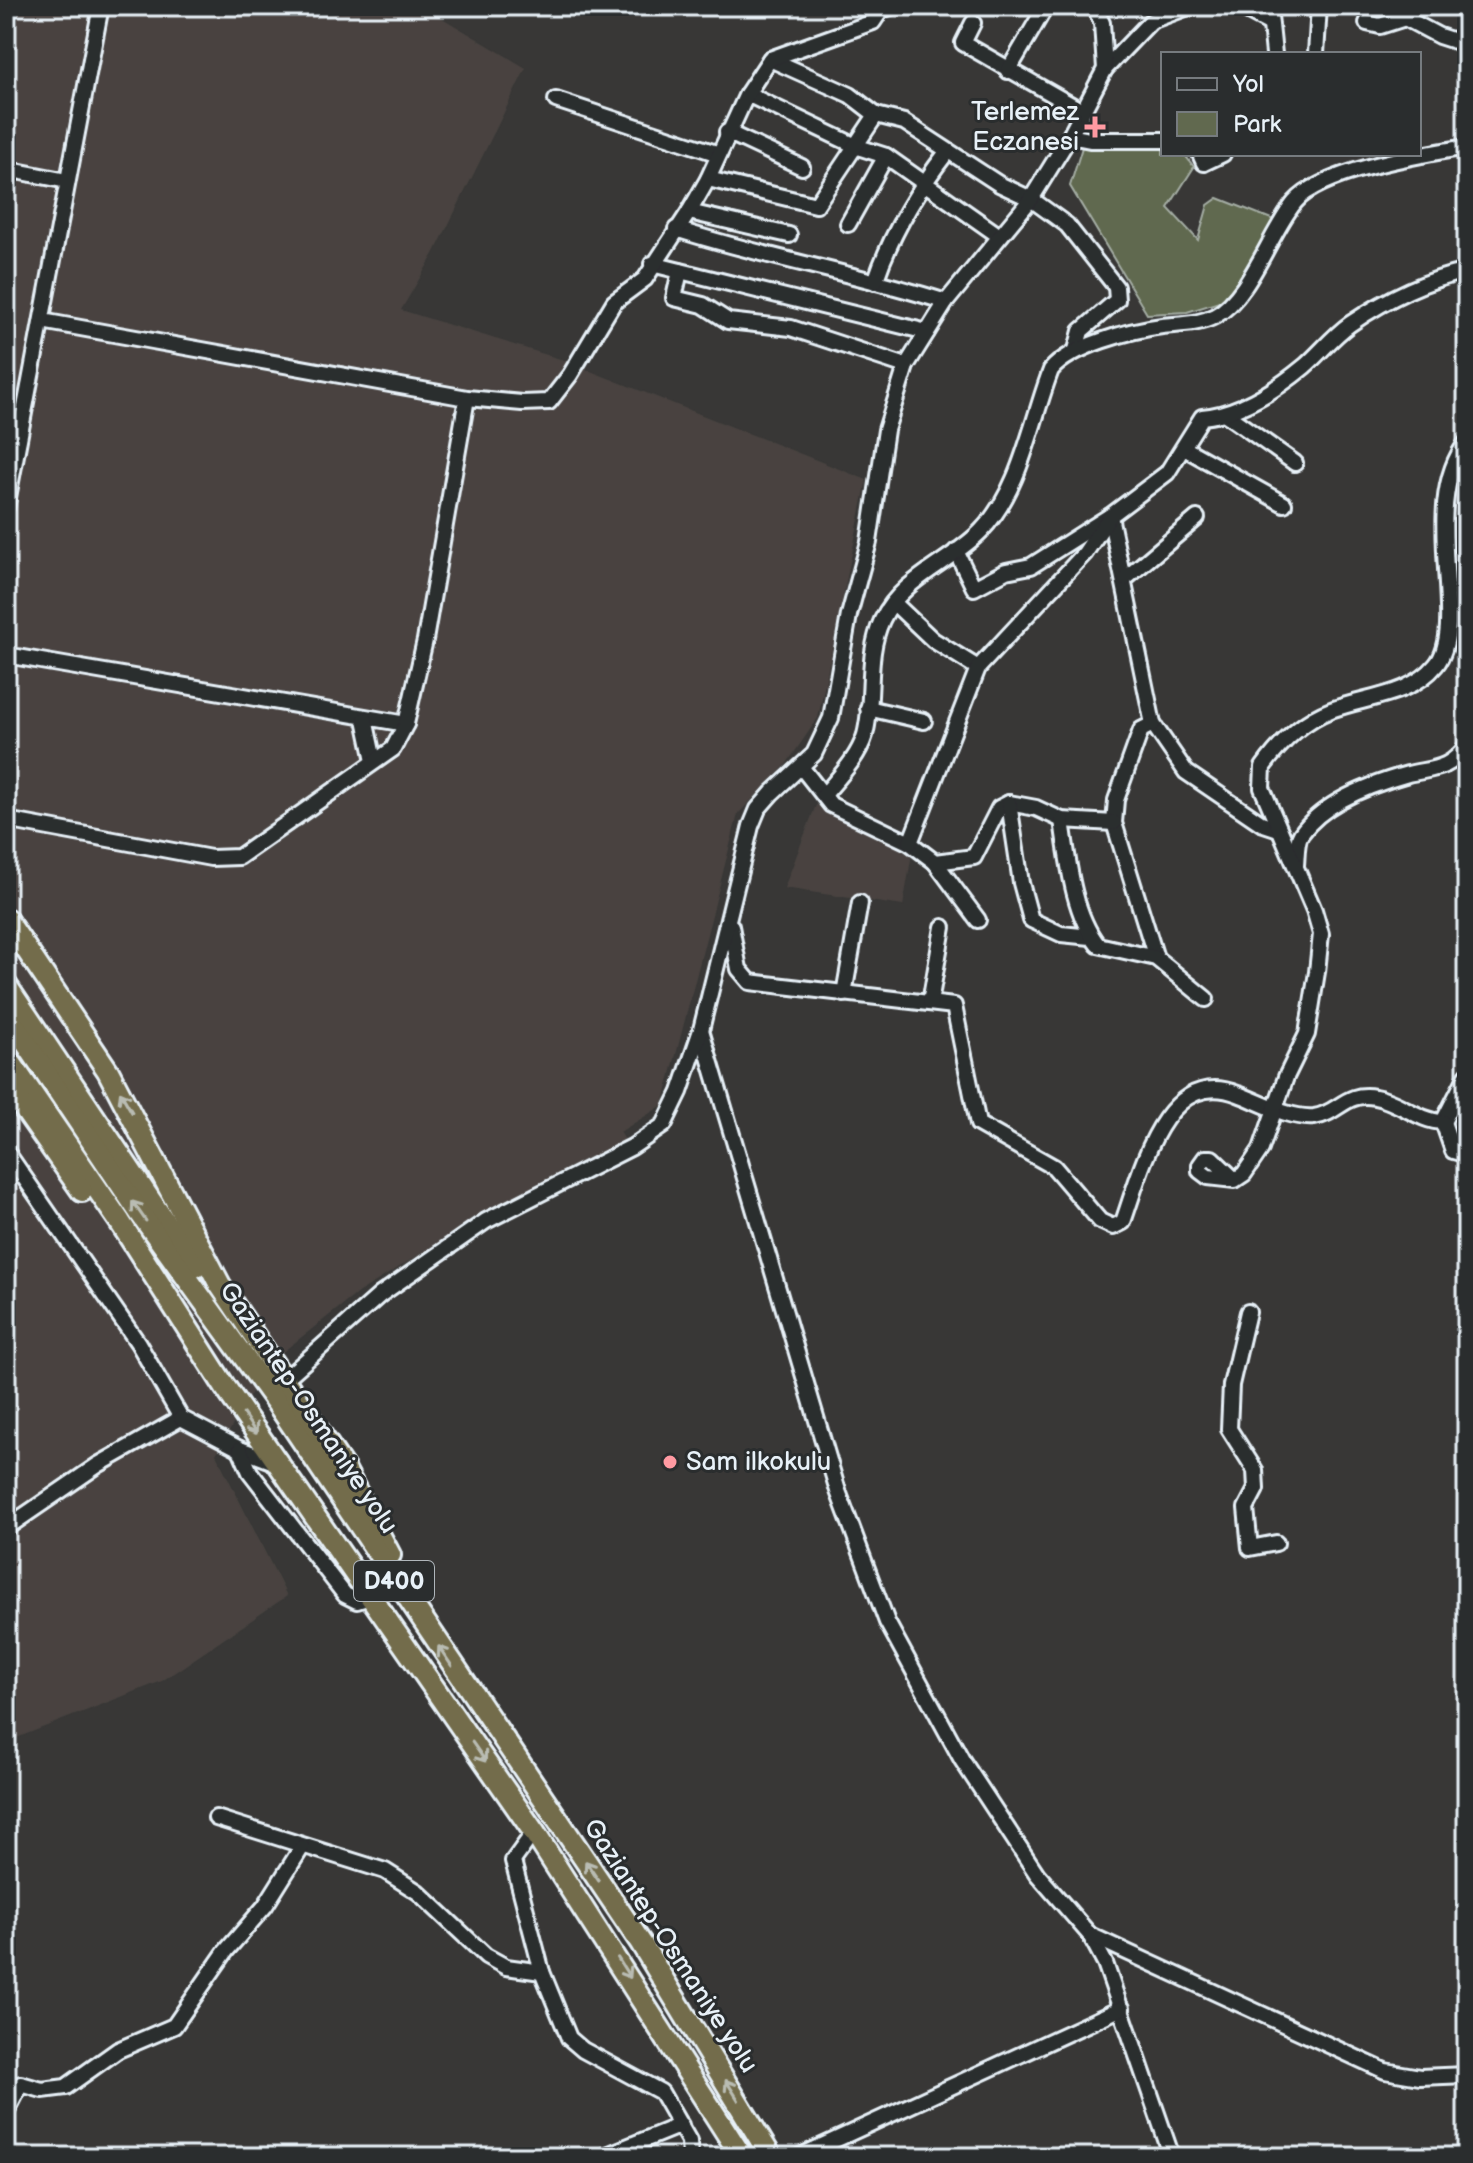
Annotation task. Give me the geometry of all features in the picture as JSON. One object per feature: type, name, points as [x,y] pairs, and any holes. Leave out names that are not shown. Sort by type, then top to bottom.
[{"type":"highway","points":[[6,919],[108,1071],[142,1131],[203,1255],[345,1470],[385,1543],[395,1583]]},
{"type":"highway","name":"D400","points":[[6,985],[223,1311],[246,1362]]},
{"type":"highway","name":"Gaziantep-Osmaniye yolu","points":[[6,1013],[641,1943],[771,2157]]},
{"type":"highway","name":"Gaziantep-Osmaniye yolu","points":[[6,1056],[120,1222],[225,1387],[534,1832],[742,2157]]},
{"type":"highway","name":"D400","points":[[6,1083],[185,1341],[225,1387]]},
{"type":"street","points":[[6,508],[8,481],[42,321],[101,6]]},
{"type":"street","points":[[42,321],[467,398],[549,402],[614,302],[645,279],[689,212],[708,179],[747,94],[770,59],[873,22],[881,10],[893,6]]},
{"type":"street","points":[[1008,71],[1046,6]]},
{"type":"street","points":[[1094,6],[1102,23],[1105,69]]},
{"type":"street","points":[[284,1380],[380,1295],[486,1221],[632,1147],[664,1125],[680,1092],[701,1030],[758,809],[814,754],[831,718],[849,615],[869,542],[886,430],[906,366],[946,302],[998,235],[1031,199],[1070,136],[1105,69],[1151,21],[1191,6]]},
{"type":"street","points":[[1237,6],[1269,23]]},
{"type":"street","points":[[1269,6],[1274,52]]},
{"type":"street","points":[[1316,52],[1319,6]]},
{"type":"street","points":[[1367,23],[1380,26],[1404,12],[1439,36],[1467,45]]},
{"type":"street","points":[[973,23],[963,43],[1082,111]]},
{"type":"street","points":[[770,59],[850,95],[876,115],[904,122],[947,152],[1031,199],[1074,232],[1118,294],[1117,300],[1081,331],[1076,350]]},
{"type":"street","points":[[747,94],[858,147],[886,156],[998,235]]},
{"type":"street","points":[[556,100],[719,154]]},
{"type":"street","points":[[708,179],[816,205],[858,147],[876,115]]},
{"type":"street","points":[[727,132],[802,167]]},
{"type":"street","points":[[1070,136],[1090,140],[1161,140]]},
{"type":"street","points":[[1421,155],[1467,147]]},
{"type":"street","points":[[875,282],[886,248],[923,182],[947,152]]},
{"type":"street","points":[[848,224],[886,156]]},
{"type":"street","points":[[1201,156],[1204,163],[1219,156]]},
{"type":"street","points":[[824,795],[864,736],[871,657],[882,620],[902,591],[982,530],[1003,500],[1051,370],[1076,350],[1160,326],[1190,325],[1229,307],[1296,201],[1327,180],[1412,156]]},
{"type":"street","points":[[6,169],[67,181]]},
{"type":"street","points":[[689,212],[789,235]]},
{"type":"street","points":[[676,229],[728,246],[774,254],[946,302]]},
{"type":"street","points":[[652,264],[927,332]]},
{"type":"street","points":[[680,271],[674,298],[703,305],[728,321],[791,328],[906,366]]},
{"type":"street","points":[[956,551],[974,588],[1006,571],[1031,566],[1110,516],[1167,473],[1202,417],[1227,415],[1303,368],[1348,325],[1394,297],[1445,276],[1467,271]]},
{"type":"street","points":[[6,820],[211,858],[239,857],[393,749],[406,724],[425,640],[467,398]]},
{"type":"street","points":[[1227,415],[1295,463]]},
{"type":"street","points":[[1235,1180],[1244,1174],[1261,1149],[1273,1108],[1307,1034],[1321,934],[1314,910],[1262,788],[1263,767],[1301,725],[1330,710],[1408,685],[1438,664],[1446,637],[1445,487],[1455,457],[1467,442]]},
{"type":"street","points":[[1184,448],[1284,504]]},
{"type":"street","points":[[1110,516],[1153,724],[1186,772],[1261,823],[1279,829]]},
{"type":"street","points":[[910,843],[978,668],[1085,553],[1110,516]]},
{"type":"street","points":[[1125,579],[1197,518]]},
{"type":"street","points":[[894,603],[933,640],[978,668]]},
{"type":"street","points":[[6,655],[221,689],[365,719],[406,724]]},
{"type":"street","points":[[868,708],[924,721]]},
{"type":"street","points":[[365,719],[374,761]]},
{"type":"street","points":[[1153,724],[1141,730],[1116,800],[1114,823],[1156,958]]},
{"type":"street","points":[[1295,869],[1299,836],[1325,810],[1362,790],[1410,774],[1439,770],[1467,745]]},
{"type":"street","points":[[802,768],[831,805],[910,843],[935,862],[978,920]]},
{"type":"street","points":[[935,862],[974,857],[999,808],[1009,803],[1036,808],[1062,820],[1114,823]]},
{"type":"street","points":[[1009,803],[1021,883],[1031,920],[1061,934],[1091,937]]},
{"type":"street","points":[[1062,820],[1067,857],[1086,930],[1091,937],[1098,945],[1156,958],[1206,999]]},
{"type":"street","points":[[844,994],[860,903]]},
{"type":"street","points":[[731,906],[731,941],[739,969],[750,982],[954,1006],[978,1124],[1054,1167],[1100,1221],[1113,1227],[1123,1222],[1148,1144],[1163,1121],[1186,1100],[1212,1089],[1226,1089],[1273,1108],[1315,1117],[1359,1094],[1380,1098],[1432,1122],[1443,1122]]},
{"type":"street","points":[[930,1003],[943,927]]},
{"type":"street","points":[[701,1030],[838,1491],[887,1622],[925,1697],[1006,1828],[1037,1874],[1090,1935],[1122,2008],[1172,2157]]},
{"type":"street","points":[[1467,1075],[1443,1122],[1453,1151],[1467,1155]]},
{"type":"street","points":[[6,1151],[138,1343],[181,1418],[240,1449],[277,1463]]},
{"type":"street","points":[[1248,1312],[1231,1385],[1229,1429],[1255,1470],[1256,1489],[1246,1508],[1250,1548],[1276,1543]]},
{"type":"street","points":[[6,1528],[98,1465],[181,1418]]},
{"type":"street","points":[[240,1449],[250,1472],[345,1595],[357,1601],[370,1597]]},
{"type":"street","points":[[216,1818],[385,1871],[418,1892],[486,1956],[506,1967],[542,1972]]},
{"type":"street","points":[[534,1832],[513,1861],[542,1972],[574,2044],[655,2087],[681,2125],[689,2141],[690,2157]]},
{"type":"street","points":[[6,2113],[21,2084],[42,2090],[66,2087],[118,2050],[174,2026],[210,1972],[265,1906],[302,1847]]},
{"type":"street","points":[[1090,1935],[1385,2071],[1420,2077],[1467,2075]]},
{"type":"street","points":[[798,2157],[1122,2008]]},
{"type":"street","points":[[602,2157],[681,2125]]},
{"type":"shaded area","points":[[6,6],[422,6],[526,68],[434,254],[401,310],[560,359],[867,480],[818,718],[785,766],[738,814],[663,1105],[620,1132],[625,1140],[450,1236],[359,1292],[275,1358],[273,1356],[216,1454],[287,1596],[162,1681],[6,1742]]},
{"type":"shaded area","points":[[816,805],[840,809],[914,842],[903,906],[784,888]]},
{"type":"green space","points":[[1083,144],[1161,146],[1161,156],[1186,156],[1194,167],[1168,208],[1198,240],[1208,205],[1218,198],[1274,220],[1226,300],[1187,312],[1147,314],[1070,186]]},
{"type":"place","name":"Terlemez Eczanesi","points":[[1095,127]]},
{"type":"place","name":"Sam ilkokulu","points":[[670,1462]]}]
